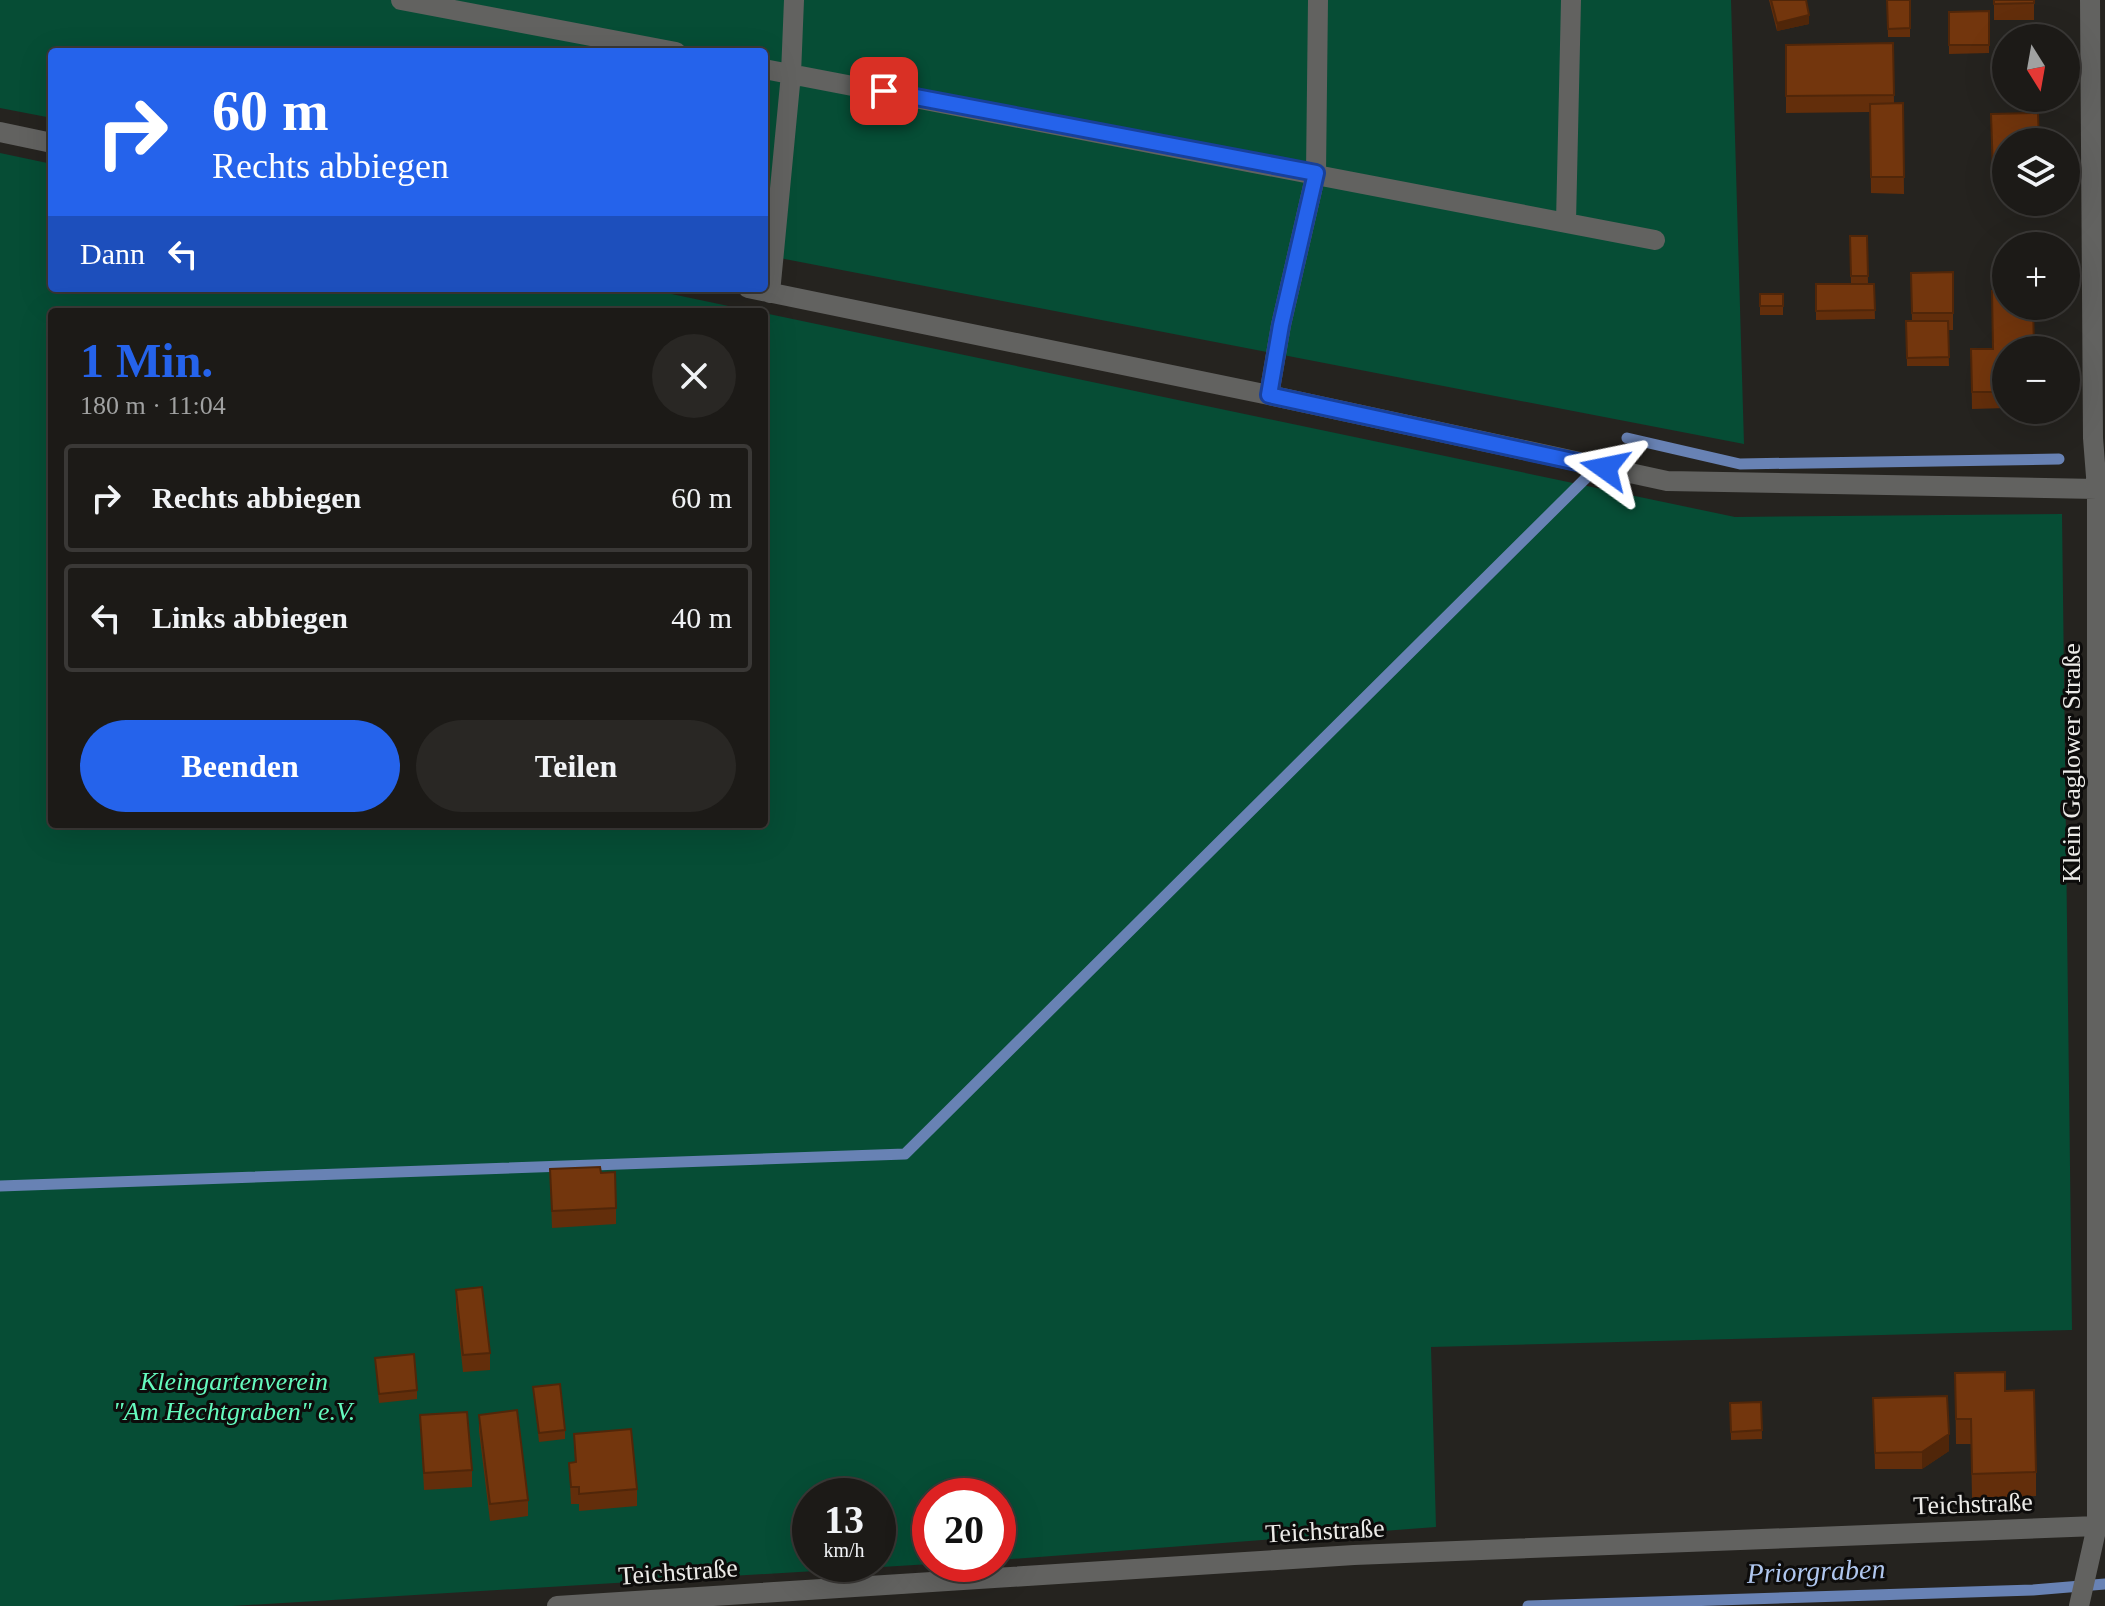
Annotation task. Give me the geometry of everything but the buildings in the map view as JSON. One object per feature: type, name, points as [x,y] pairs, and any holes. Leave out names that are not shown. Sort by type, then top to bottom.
[{"type":"street","points":[[401,0],[655,48]]},
{"type":"street","points":[[770,293],[791,74],[794,0]]},
{"type":"street","points":[[1269,395],[1281,325],[1316,173],[1318,0]]},
{"type":"street","points":[[1566,222],[1571,0]]},
{"type":"street","name":"Klein Gaglower Straße","points":[[2079,1606],[2097,1526],[2097,489],[2093,438],[2098,173],[2090,0]]},
{"type":"street","points":[[768,70],[1655,240]]},
{"type":"street","points":[[0,132],[48,142]]},
{"type":"street","points":[[766,292],[1269,395],[1667,481],[2097,489]]},
{"type":"street","name":"Teichstraße","points":[[557,1606],[1354,1555],[2097,1526]]},
{"type":"green space","points":[[0,0],[1731,0],[1744,444],[768,256],[768,48],[48,48],[48,117],[0,108]]},
{"type":"green space","name":"Kleingartenverein \"Am Hechtgraben\" e.V.","points":[[0,153],[48,163],[48,292],[662,292],[738,308],[48,308],[48,828],[768,828],[768,314],[1735,517],[2062,514],[2072,1330],[1431,1347],[1436,1527],[1016,1559],[1016,1478],[912,1478],[912,1565],[896,1566],[896,1478],[792,1478],[792,1572],[232,1606],[0,1606]]},
{"type":"waterway","points":[[1627,438],[1740,464],[2059,459]]},
{"type":"waterway","points":[[0,1186],[905,1154],[1587,477]]},
{"type":"waterway","name":"Priorgraben","points":[[1528,1606],[2033,1590],[2105,1584]]},
{"type":"route","points":[[884,91],[1316,173],[1281,325],[1269,395],[1605,468]]}]
